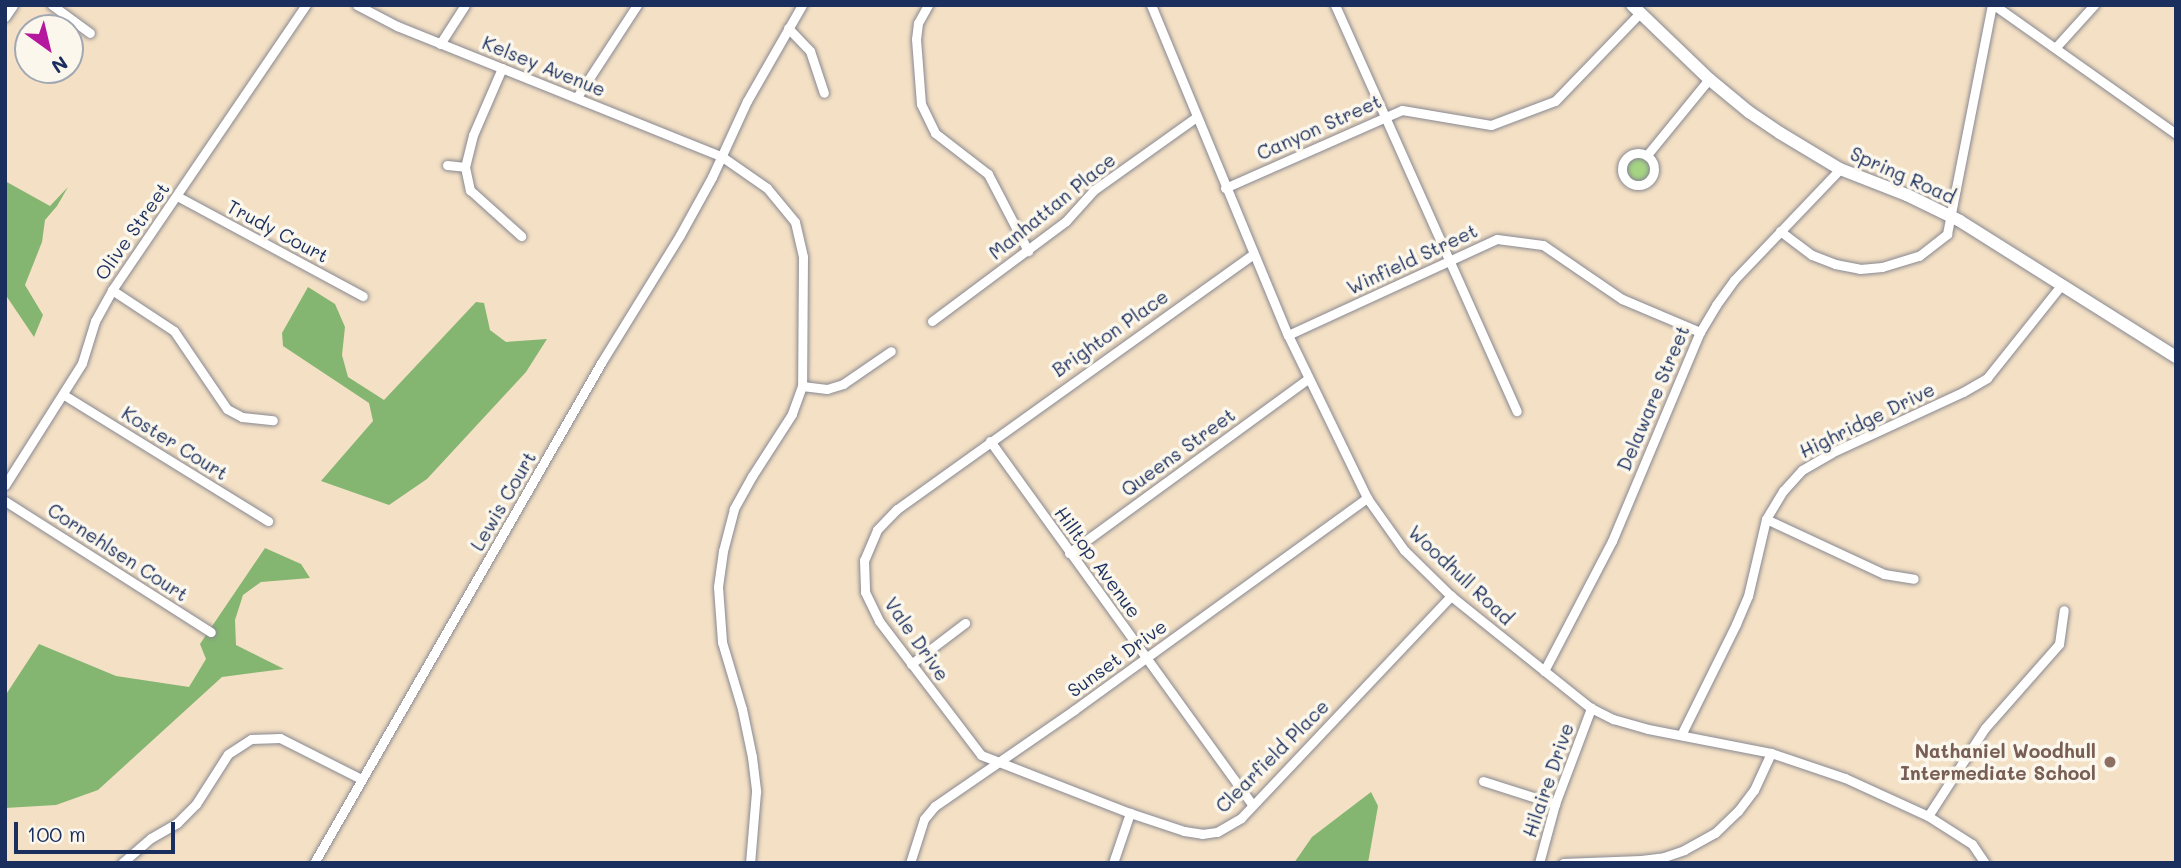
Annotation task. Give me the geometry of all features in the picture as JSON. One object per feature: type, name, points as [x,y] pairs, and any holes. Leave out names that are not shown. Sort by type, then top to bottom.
[{"type":"main road","name":"Spring Road","points":[[1636,9],[1749,113],[1840,169],[1950,216],[2176,356]]},
{"type":"street","points":[[5,17],[13,5]]},
{"type":"street","points":[[52,5],[90,33]]},
{"type":"street","name":"Olive Street","points":[[5,485],[82,363],[95,321],[112,290],[306,5]]},
{"type":"street","name":"Kelsey Avenue","points":[[357,5],[440,44],[721,156],[767,188],[795,222],[799,231],[804,284],[802,386]]},
{"type":"street","points":[[440,44],[465,5]]},
{"type":"street","points":[[577,97],[636,5]]},
{"type":"street","name":"Lewis Court","points":[[314,863],[601,363],[680,235],[747,101],[802,5]]},
{"type":"street","points":[[928,5],[918,23],[916,39],[921,104],[927,119],[946,145],[988,174],[1028,251]]},
{"type":"street","name":"Woodhull Road","points":[[1151,5],[1252,255],[1308,379],[1367,498],[1404,550],[1451,596],[1591,708],[1613,719],[1647,729],[1682,733],[1721,745],[1771,753],[1845,778],[1928,816],[1972,844],[1985,863]]},
{"type":"street","points":[[1335,5],[1517,411]]},
{"type":"street","points":[[1780,231],[1812,255],[1835,264],[1860,269],[1919,256],[1947,234],[1993,5],[2176,134]]},
{"type":"street","points":[[2056,47],[2094,5]]},
{"type":"street","name":"Canyon Street","points":[[1225,188],[1385,114],[1402,110],[1491,125],[1555,101],[1636,9]]},
{"type":"street","points":[[788,28],[810,51],[824,93]]},
{"type":"street","points":[[502,68],[473,135],[465,167],[470,190],[521,236]]},
{"type":"street","points":[[1647,155],[1709,79]]},
{"type":"street","name":"Manhattan Place","points":[[932,321],[1066,221],[1094,190],[1195,118]]},
{"type":"street","points":[[447,164],[465,167]]},
{"type":"street","name":"Delaware Street","points":[[1544,671],[1612,541],[1700,332],[1734,280],[1840,169]]},
{"type":"street","name":"Trudy Court","points":[[177,196],[363,296]]},
{"type":"street","name":"Winfield Street","points":[[1288,335],[1497,239],[1543,245],[1622,299],[1700,332]]},
{"type":"street","name":"Brighton Place","points":[[990,441],[1252,255]]},
{"type":"street","name":"Highridge Drive","points":[[1682,733],[1748,596],[1766,519],[1783,491],[1802,470],[1987,378],[2062,284]]},
{"type":"street","points":[[112,290],[174,331],[228,409],[242,418],[273,420]]},
{"type":"street","points":[[750,863],[756,792],[742,709],[722,642],[718,587],[723,551],[734,509],[792,414],[802,386],[827,389],[843,384],[891,351]]},
{"type":"street","name":"Queens Street","points":[[1069,553],[1308,379]]},
{"type":"street","name":"Koster Court","points":[[64,395],[268,521]]},
{"type":"street","name":"Hilltop Avenue","points":[[990,441],[1253,805]]},
{"type":"street","name":"Vale Drive","points":[[990,441],[897,509],[877,530],[864,560],[865,592],[879,621],[981,755],[999,762]]},
{"type":"street","name":"Sunset Drive","points":[[910,863],[924,820],[935,806],[1147,658],[1367,498]]},
{"type":"street","name":"Cornehlsen Court","points":[[5,501],[211,632]]},
{"type":"street","points":[[1766,519],[1884,574],[1914,579]]},
{"type":"street","name":"Clearfield Place","points":[[999,762],[1184,831],[1202,834],[1217,832],[1230,826],[1253,805],[1451,596]]},
{"type":"street","points":[[1928,816],[1985,728],[2059,645],[2064,610]]},
{"type":"street","points":[[911,664],[965,623]]},
{"type":"street","name":"Hilaire Drive","points":[[1538,863],[1591,708]]},
{"type":"street","points":[[122,863],[151,838],[177,823],[196,804],[228,754],[251,739],[280,738],[362,779]]},
{"type":"street","points":[[1563,863],[1643,861],[1664,857],[1715,833],[1738,811],[1754,790],[1771,753]]},
{"type":"street","points":[[1483,781],[1556,804]]},
{"type":"street","points":[[1113,863],[1130,813]]},
{"type":"green space","points":[[1638,157],[1647,160],[1650,169],[1647,178],[1638,181],[1629,178],[1626,169],[1629,160]]},
{"type":"green space","points":[[5,181],[50,206],[68,187],[45,220],[42,242],[25,285],[43,315],[34,337],[5,294]]},
{"type":"green space","points":[[308,287],[335,304],[345,327],[342,355],[348,377],[384,400],[476,302],[484,303],[490,330],[506,342],[547,339],[526,372],[427,479],[389,505],[321,481],[373,421],[369,403],[283,346],[282,333]]},
{"type":"green space","points":[[265,548],[301,564],[310,578],[261,582],[243,595],[235,620],[236,645],[284,669],[222,677],[98,790],[56,805],[5,808],[5,696],[39,644],[116,676],[189,687],[206,659],[200,644]]},
{"type":"green space","points":[[1371,792],[1378,806],[1368,863],[1294,863],[1312,837]]},
{"type":"place","name":"Nathaniel Woodhull Intermediate School","points":[[2110,762]]}]
